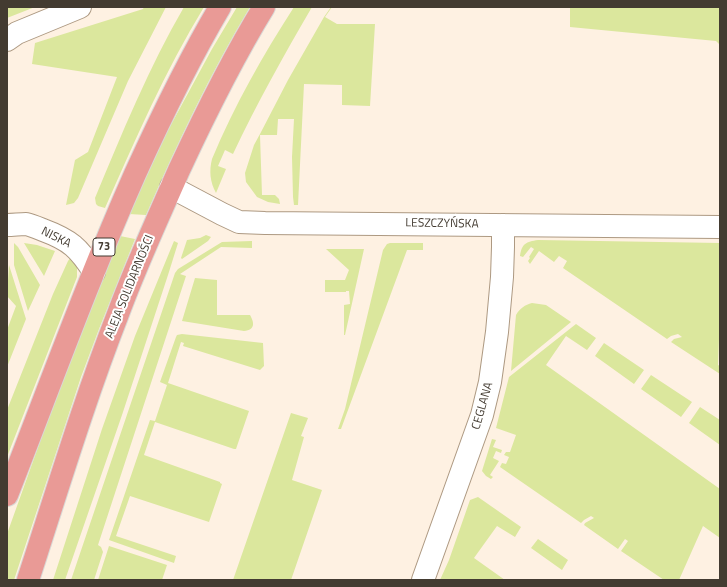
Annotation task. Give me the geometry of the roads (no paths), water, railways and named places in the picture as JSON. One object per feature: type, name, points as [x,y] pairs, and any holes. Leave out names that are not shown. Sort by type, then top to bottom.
[{"type":"main road","name":"73","points":[[7,496],[111,229],[150,141],[180,79],[220,7]]},
{"type":"main road","name":"ALEJA SOLIDARNOŚCI","points":[[28,580],[90,391],[115,321],[144,250],[171,187],[214,97],[264,7]]},
{"type":"street","points":[[7,40],[17,33],[80,7]]},
{"type":"street","name":"LESZCZYŃSKA","points":[[171,187],[240,222],[720,227]]},
{"type":"street","name":"NISKA","points":[[7,225],[27,224],[72,243],[85,257],[94,272]]},
{"type":"street","name":"CEGLANA","points":[[423,580],[482,415],[490,382],[495,352],[501,285],[503,225]]}]
